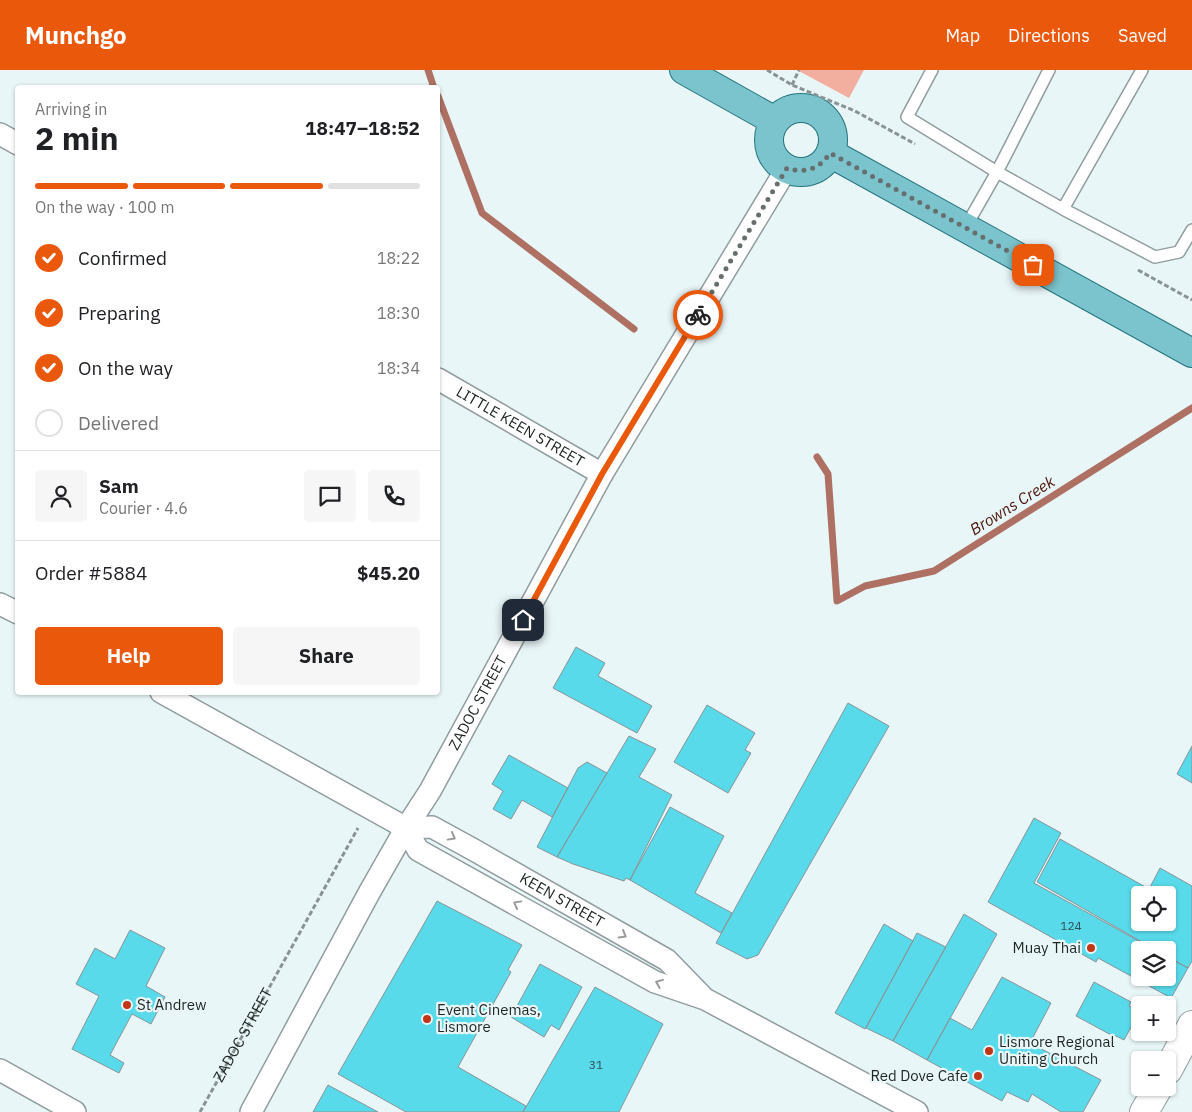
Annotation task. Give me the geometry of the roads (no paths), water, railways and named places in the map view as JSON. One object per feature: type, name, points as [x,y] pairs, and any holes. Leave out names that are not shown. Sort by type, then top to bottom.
[{"type":"main road","points":[[684,70],[775,121]]},
{"type":"main road","points":[[799,108],[809,108],[825,118],[833,135],[830,153],[825,162],[812,170],[797,171],[787,168],[775,158],[772,151],[770,135],[775,121],[790,110],[799,108]]},
{"type":"main road","points":[[830,153],[1189,352]]},
{"type":"main road","points":[[1176,1055],[1192,1025]]},
{"type":"main road","points":[[1144,1112],[1153,1096]]},
{"type":"street","points":[[0,134],[15,142]]},
{"type":"street","name":"ZADOC STREET","points":[[251,1112],[406,828],[430,791],[602,474],[787,168]]},
{"type":"street","name":"LITTLE KEEN STREET","points":[[440,381],[602,474]]},
{"type":"street","points":[[0,604],[15,612]]},
{"type":"street","points":[[166,695],[406,828]]},
{"type":"street","name":"KEEN STREET","points":[[406,828],[418,850],[655,982],[705,999],[917,1112]]},
{"type":"street","points":[[0,1070],[75,1112]]},
{"type":"lane","points":[[932,70],[907,117],[997,172],[1155,257],[1179,252],[1192,230]]},
{"type":"lane","points":[[965,228],[997,172],[1049,70]]},
{"type":"lane","points":[[1063,209],[1142,70]]},
{"type":"waterway","points":[[428,70],[433,85]]},
{"type":"waterway","points":[[440,101],[482,213],[634,329]]},
{"type":"waterway","name":"Browns Creek","points":[[817,457],[828,474],[837,601],[865,586],[934,571],[1192,408]]},
{"type":"place","name":"Muay Thai","points":[[1091,948]]},
{"type":"place","name":"St Andrew","points":[[127,1005]]},
{"type":"place","name":"Event Cinemas, Lismore","points":[[427,1019]]},
{"type":"place","name":"Lismore Regional Uniting Church","points":[[989,1051]]},
{"type":"place","name":"Red Dove Cafe","points":[[978,1076]]}]
